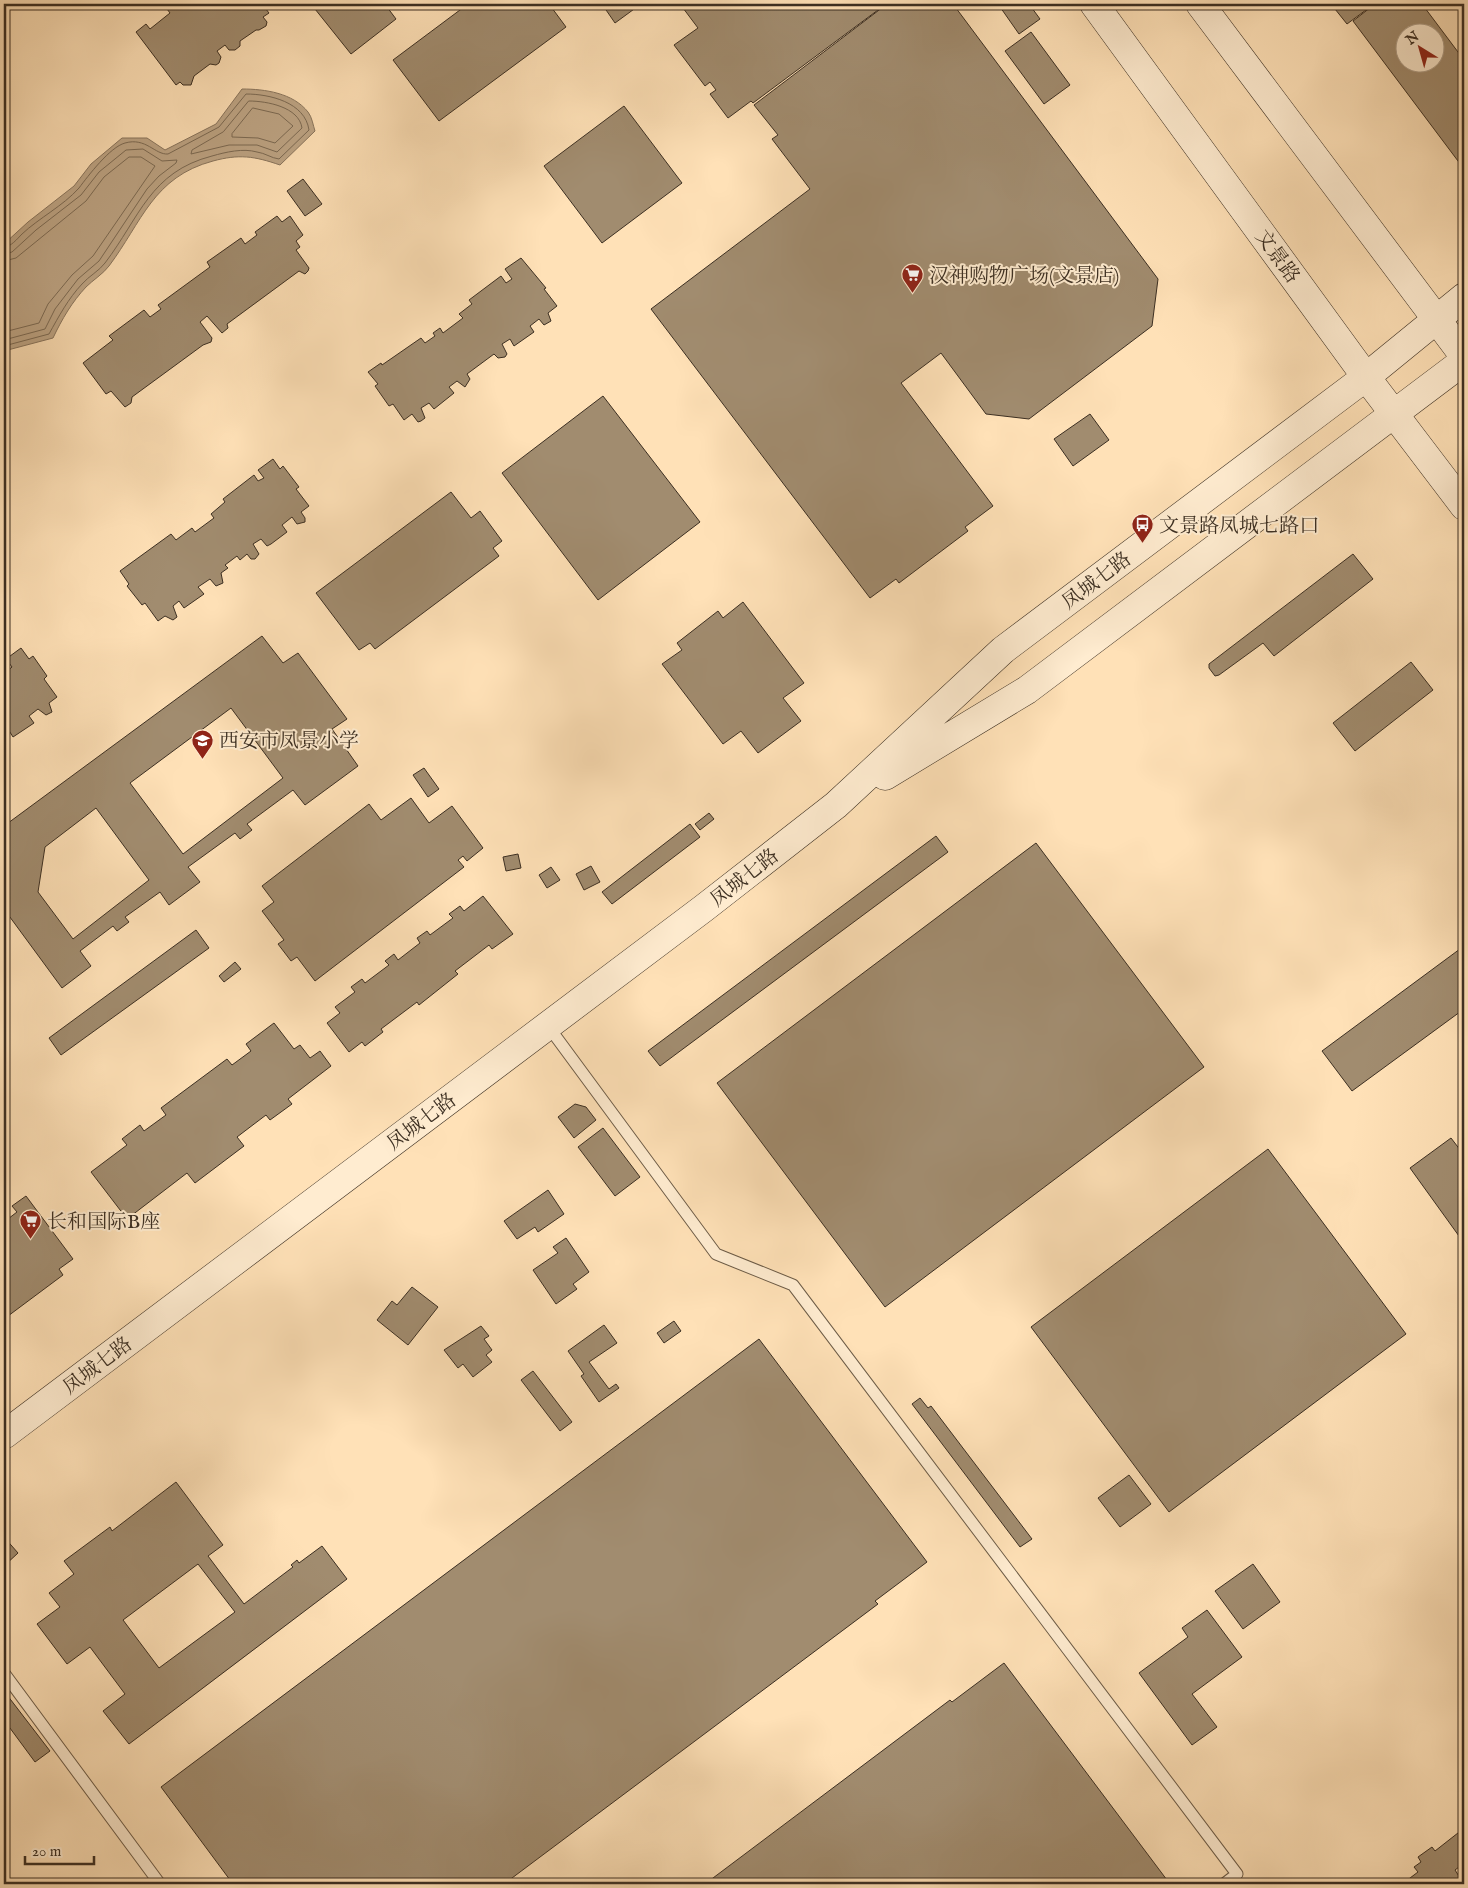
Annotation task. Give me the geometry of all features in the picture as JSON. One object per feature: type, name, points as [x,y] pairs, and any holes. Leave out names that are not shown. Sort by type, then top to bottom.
[{"type":"street","name":"文景路","points":[[1094,4],[1366,377],[1464,506]]},
{"type":"street","points":[[1200,4],[1464,356]]},
{"type":"street","name":"凤城七路","points":[[4,1435],[644,955],[836,805],[1002,650],[1366,377],[1464,298]]},
{"type":"street","name":"凤城七路","points":[[836,805],[1027,690],[1464,361]]},
{"type":"lane","points":[[548,1026],[716,1254],[793,1285],[1238,1874],[1224,1884]]},
{"type":"lane","points":[[4,1673],[160,1884]]},
{"type":"water","points":[[242,89],[269,91],[295,100],[309,114],[315,131],[280,165],[254,158],[231,157],[193,168],[176,178],[151,203],[109,266],[76,299],[53,338],[4,351],[4,244],[28,222],[74,186],[91,164],[122,138],[147,138],[165,150],[216,124]]},
{"type":"building","points":[[173,4],[262,4],[269,13],[263,17],[267,22],[266,26],[256,30],[240,41],[240,46],[235,50],[229,50],[225,45],[217,51],[221,57],[219,63],[216,65],[210,64],[194,76],[191,85],[183,85],[180,82],[176,85],[136,32],[146,24],[150,29],[170,13],[167,9]]},
{"type":"building","points":[[311,4],[392,4],[387,7],[396,19],[351,54]]},
{"type":"building","points":[[468,4],[549,4],[566,27],[439,121],[393,60]]},
{"type":"building","points":[[609,4],[641,4],[615,23],[604,7]]},
{"type":"building","points":[[680,4],[886,4],[753,103],[751,101],[728,118],[710,94],[716,90],[710,82],[705,86],[674,45],[698,28]]},
{"type":"building","name":"汉神购物广场(文景店)","points":[[887,4],[953,4],[1158,279],[1152,326],[1029,419],[986,414],[941,353],[901,383],[993,506],[965,527],[968,531],[899,583],[896,579],[870,598],[651,309],[810,189],[772,139],[778,135],[754,105]]},
{"type":"building","points":[[998,4],[1029,4],[1040,19],[1019,34]]},
{"type":"building","points":[[1331,4],[1374,4],[1347,24]]},
{"type":"building","points":[[1375,4],[1422,4],[1436,22],[1396,22],[1396,72],[1446,72],[1446,36],[1464,60],[1464,169],[1353,21]]},
{"type":"building","points":[[1031,32],[1070,85],[1044,104],[1005,51]]},
{"type":"building","points":[[624,106],[682,183],[602,243],[544,166]]},
{"type":"building","points":[[303,179],[322,204],[305,216],[287,191]]},
{"type":"building","points":[[277,216],[282,222],[290,216],[303,235],[296,241],[300,247],[296,250],[309,268],[308,271],[305,274],[299,271],[227,324],[228,328],[222,333],[207,316],[200,322],[212,338],[211,342],[203,345],[132,397],[131,403],[125,407],[111,391],[106,394],[83,363],[113,340],[109,336],[144,310],[150,317],[161,309],[158,305],[210,267],[207,262],[241,238],[245,244],[257,235],[255,232]]},
{"type":"building","points":[[521,258],[546,288],[544,289],[557,306],[548,313],[551,321],[544,325],[539,319],[530,326],[534,332],[514,346],[510,339],[502,344],[507,354],[505,357],[498,358],[494,354],[467,374],[470,379],[465,387],[457,381],[449,387],[454,393],[434,409],[429,403],[421,408],[425,418],[421,421],[418,422],[412,414],[404,420],[393,404],[389,406],[375,386],[378,384],[368,372],[381,363],[382,365],[421,338],[425,343],[435,336],[433,333],[440,328],[443,333],[463,318],[459,314],[472,304],[469,300],[501,276],[506,283],[512,279],[505,269]]},
{"type":"building","points":[[603,396],[700,522],[598,600],[502,473]]},
{"type":"building","points":[[1090,414],[1109,440],[1073,466],[1054,439]]},
{"type":"building","points":[[273,459],[280,469],[283,466],[299,487],[296,489],[309,506],[301,512],[305,522],[297,524],[292,517],[282,525],[287,532],[271,544],[267,546],[261,539],[253,544],[259,554],[255,559],[251,559],[247,554],[240,560],[237,556],[225,565],[228,568],[221,573],[223,583],[216,586],[210,579],[198,587],[204,594],[184,608],[179,601],[173,606],[177,617],[173,620],[165,616],[158,621],[145,603],[142,605],[127,586],[129,584],[120,571],[171,534],[176,540],[192,528],[195,532],[214,518],[211,514],[225,502],[223,499],[254,475],[258,481],[264,478],[258,470]]},
{"type":"building","points":[[451,492],[471,518],[480,511],[502,541],[493,548],[499,556],[375,649],[370,643],[359,650],[316,593]]},
{"type":"building","points":[[1353,554],[1373,579],[1274,656],[1263,643],[1215,676],[1209,668],[1209,664]]},
{"type":"building","points":[[743,602],[804,683],[783,698],[801,721],[758,753],[741,731],[723,744],[662,664],[682,650],[677,643],[718,611],[723,618]]},
{"type":"building","points":[[262,636],[283,663],[298,653],[347,719],[332,729],[358,766],[305,805],[293,790],[247,824],[252,830],[240,839],[235,833],[188,867],[200,882],[169,905],[160,892],[125,917],[129,922],[117,931],[113,926],[80,951],[91,966],[62,988],[4,909],[4,826]],"holes":[[[231,708],[283,778],[183,854],[130,783]],[[96,808],[149,880],[73,939],[38,892],[45,847]]]},
{"type":"building","points":[[21,648],[29,659],[33,656],[47,676],[44,679],[57,697],[49,703],[52,712],[46,715],[38,709],[29,716],[34,723],[13,737],[8,729],[4,732],[4,669],[6,672],[12,667],[6,659]]},
{"type":"building","points":[[1411,662],[1433,690],[1355,751],[1333,723]]},
{"type":"building","points":[[424,768],[439,789],[428,797],[413,775]]},
{"type":"building","points":[[411,798],[429,823],[452,806],[483,848],[467,861],[463,856],[458,860],[464,867],[315,981],[297,957],[291,961],[278,944],[284,940],[262,911],[274,902],[262,886],[369,804],[381,820]]},
{"type":"building","points":[[709,813],[714,819],[700,830],[695,824]]},
{"type":"building","points":[[690,824],[700,837],[612,904],[602,892]]},
{"type":"building","points":[[936,836],[948,852],[660,1066],[648,1051]]},
{"type":"building","points":[[1036,843],[1204,1067],[885,1307],[717,1083]]},
{"type":"building","points":[[518,854],[521,868],[506,871],[503,857]]},
{"type":"building","points":[[591,866],[600,882],[584,890],[576,874]]},
{"type":"building","points":[[551,867],[560,880],[547,888],[539,875]]},
{"type":"building","points":[[483,896],[513,934],[492,949],[489,945],[455,971],[458,974],[419,1005],[417,1002],[381,1029],[383,1032],[365,1046],[362,1042],[349,1052],[327,1023],[340,1013],[335,1007],[355,992],[351,987],[362,979],[365,983],[389,965],[385,961],[394,954],[398,960],[420,943],[417,938],[427,931],[430,935],[453,918],[449,914],[460,906],[464,911]]},
{"type":"building","points":[[196,930],[209,948],[61,1055],[49,1038]]},
{"type":"building","points":[[1464,946],[1464,1009],[1352,1091],[1322,1051]]},
{"type":"building","points":[[235,962],[241,969],[224,982],[219,976]]},
{"type":"building","points":[[274,1023],[294,1049],[300,1045],[310,1058],[320,1051],[331,1066],[288,1099],[292,1104],[270,1120],[266,1115],[237,1137],[244,1146],[195,1183],[187,1173],[127,1219],[91,1172],[127,1145],[122,1139],[140,1125],[144,1131],[166,1115],[161,1108],[227,1059],[232,1065],[251,1051],[246,1044]]},
{"type":"building","points":[[575,1104],[586,1107],[596,1120],[574,1138],[558,1117]]},
{"type":"building","points":[[603,1128],[640,1177],[615,1196],[578,1147]]},
{"type":"building","points":[[1451,1138],[1464,1155],[1464,1243],[1410,1168]]},
{"type":"building","points":[[1268,1149],[1406,1334],[1169,1512],[1031,1327]]},
{"type":"building","points":[[548,1190],[564,1214],[538,1232],[535,1227],[517,1239],[504,1221]]},
{"type":"building","name":"长和国际B座","points":[[26,1196],[73,1259],[59,1269],[63,1275],[4,1319],[4,1222],[17,1212],[12,1206]]},
{"type":"building","points":[[566,1238],[589,1272],[573,1284],[577,1289],[556,1304],[533,1270],[558,1253],[553,1247]]},
{"type":"building","points":[[412,1287],[438,1307],[408,1345],[377,1320],[392,1301],[397,1305]]},
{"type":"building","points":[[674,1321],[681,1331],[664,1343],[657,1333]]},
{"type":"building","points":[[604,1325],[617,1343],[589,1362],[609,1389],[616,1384],[619,1388],[599,1402],[581,1376],[584,1374],[568,1351]]},
{"type":"building","points":[[481,1326],[489,1336],[484,1339],[492,1350],[486,1355],[492,1362],[473,1377],[463,1364],[458,1368],[444,1350]]},
{"type":"building","points":[[759,1339],[927,1562],[875,1601],[878,1604],[504,1884],[233,1884],[161,1787]]},
{"type":"building","points":[[533,1371],[572,1422],[560,1431],[521,1380]]},
{"type":"building","points":[[920,1398],[928,1408],[931,1406],[1032,1539],[1020,1547],[912,1404]]},
{"type":"building","points":[[1129,1475],[1151,1504],[1120,1527],[1098,1498]]},
{"type":"building","points":[[176,1482],[223,1545],[208,1556],[244,1604],[293,1567],[291,1565],[297,1560],[299,1563],[322,1546],[347,1579],[129,1744],[103,1711],[125,1694],[90,1647],[67,1664],[37,1624],[60,1607],[49,1593],[74,1574],[64,1561],[110,1527],[112,1531]],"holes":[[[198,1564],[235,1612],[159,1668],[123,1620]]]},
{"type":"building","points":[[4,1537],[18,1553],[4,1566]]},
{"type":"building","points":[[1253,1564],[1280,1602],[1243,1629],[1215,1591]]},
{"type":"building","points":[[1207,1610],[1242,1657],[1192,1694],[1217,1727],[1192,1745],[1139,1673],[1188,1637],[1182,1628]]},
{"type":"building","points":[[1004,1663],[1170,1884],[705,1884],[950,1700],[952,1702]]},
{"type":"building","points":[[4,1691],[50,1751],[35,1762],[4,1720]]},
{"type":"building","points":[[1463,1829],[1464,1874],[1459,1867],[1455,1870],[1464,1884],[1402,1884],[1418,1872],[1414,1867],[1421,1862],[1418,1857],[1432,1847],[1435,1851]]},
{"type":"place","name":"汉神购物广场(文景店)","points":[[913,294]]},
{"type":"place","name":"文景路凤城七路口","points":[[1143,544]]},
{"type":"place","name":"西安市凤景小学","points":[[203,759]]},
{"type":"place","name":"长和国际B座","points":[[31,1240]]}]
